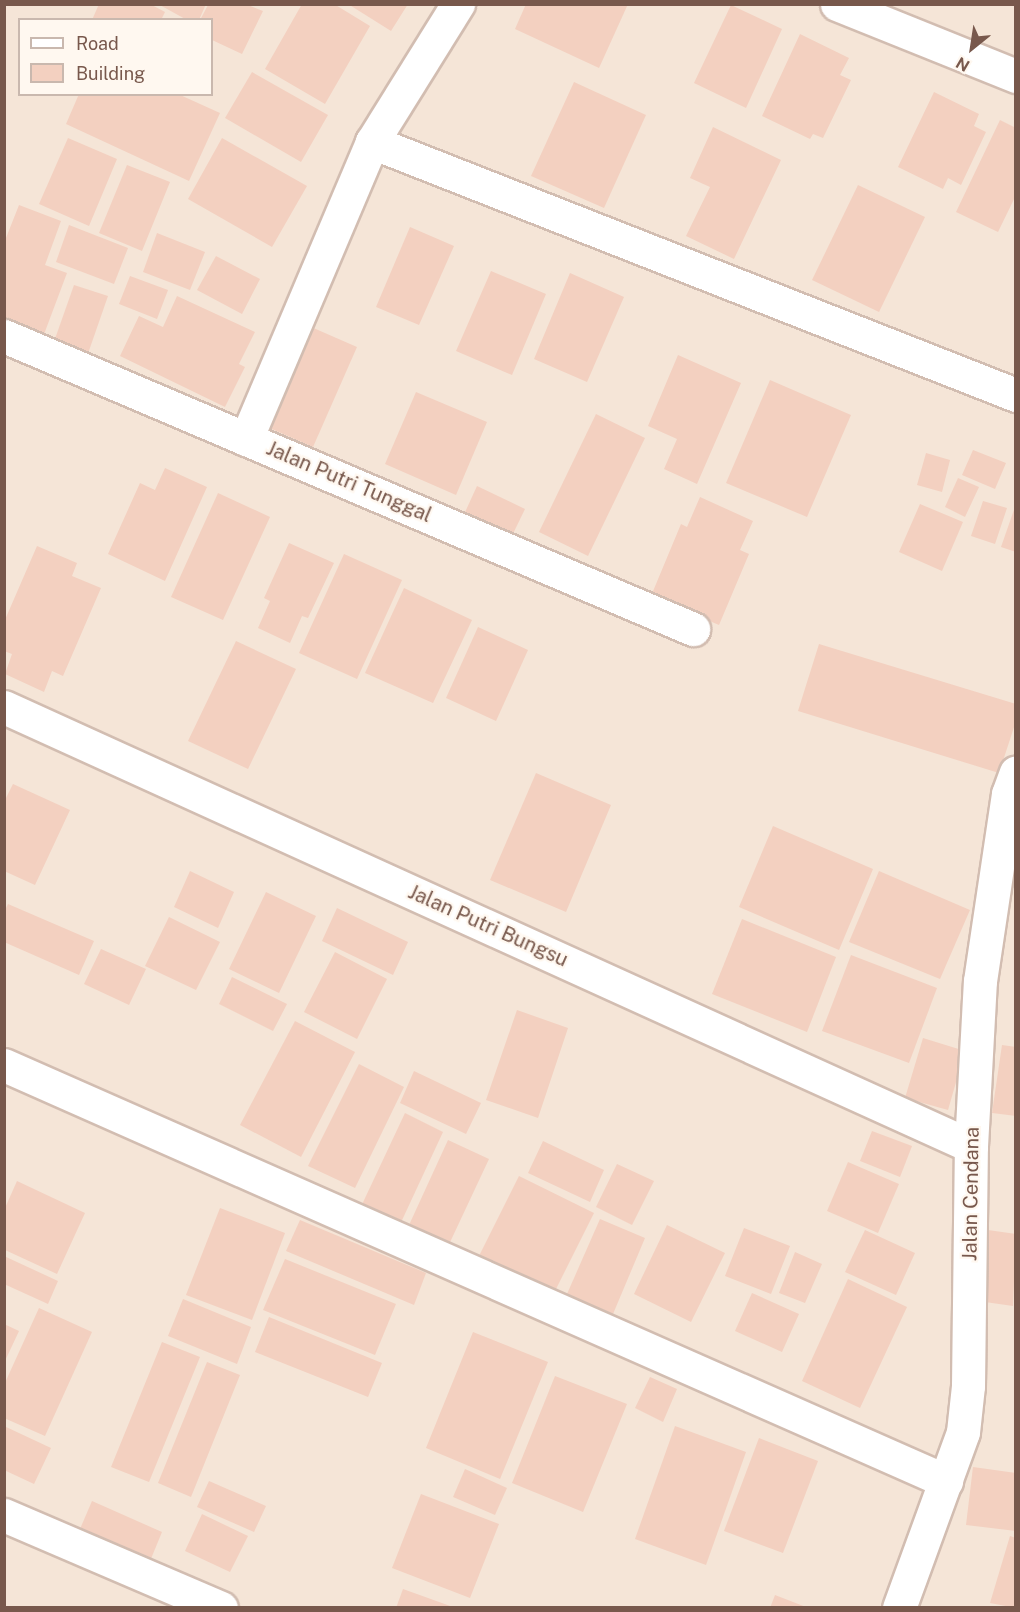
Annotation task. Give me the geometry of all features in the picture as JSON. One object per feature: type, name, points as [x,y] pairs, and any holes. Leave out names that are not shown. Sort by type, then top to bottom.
[{"type":"street","points":[[246,438],[372,141],[458,4]]},
{"type":"street","points":[[837,4],[1016,76]]},
{"type":"street","points":[[372,141],[1016,395]]},
{"type":"street","name":"Jalan Putri Tunggal","points":[[4,336],[693,629]]},
{"type":"street","name":"Jalan Putri Bungsu","points":[[4,706],[971,1146]]},
{"type":"street","name":"Jalan Cendana","points":[[898,1608],[963,1432],[968,1386],[971,1146],[980,981],[1008,794],[1016,771]]},
{"type":"street","points":[[4,1065],[946,1481]]},
{"type":"street","points":[[4,1515],[220,1608]]},
{"type":"shaded area","points":[[5,5],[1015,5],[1015,1607],[5,1608]]},
{"type":"building","points":[[99,4],[150,4],[165,12],[162,18],[93,18]]},
{"type":"building","points":[[158,4],[206,4],[200,18],[183,18]]},
{"type":"building","points":[[302,4],[334,4],[370,26],[325,104],[265,69]]},
{"type":"building","points":[[348,4],[408,4],[391,31]]},
{"type":"building","points":[[526,4],[628,4],[599,68],[515,29]]},
{"type":"building","points":[[208,5],[248,5],[263,11],[242,54],[213,40],[213,18],[201,18]]},
{"type":"building","points":[[731,5],[782,29],[746,108],[694,83]]},
{"type":"building","points":[[800,34],[849,58],[840,75],[851,80],[823,138],[813,134],[810,139],[762,116]]},
{"type":"building","points":[[252,72],[328,115],[301,162],[225,118]]},
{"type":"building","points":[[574,82],[646,115],[604,208],[531,176]]},
{"type":"building","points":[[934,92],[979,114],[974,126],[986,132],[961,185],[948,178],[943,189],[898,167]]},
{"type":"building","points":[[78,96],[182,96],[220,113],[189,181],[66,124]]},
{"type":"building","points":[[1000,120],[1016,128],[1016,195],[998,232],[956,212]]},
{"type":"building","points":[[713,127],[781,160],[734,259],[686,236],[710,187],[690,178]]},
{"type":"building","points":[[68,138],[117,159],[89,226],[39,204]]},
{"type":"building","points":[[222,138],[307,186],[272,247],[188,199]]},
{"type":"building","points":[[127,165],[170,182],[142,251],[99,233]]},
{"type":"building","points":[[858,185],[925,217],[879,312],[812,280]]},
{"type":"building","points":[[19,205],[61,221],[45,265],[67,273],[40,345],[4,331],[4,243]]},
{"type":"building","points":[[69,225],[128,248],[114,284],[56,262]]},
{"type":"building","points":[[410,227],[454,246],[419,325],[376,307]]},
{"type":"building","points":[[157,233],[205,252],[190,290],[143,272]]},
{"type":"building","points":[[216,256],[260,279],[242,314],[197,290]]},
{"type":"building","points":[[491,271],[546,294],[512,375],[456,351]]},
{"type":"building","points":[[570,273],[624,297],[587,382],[534,359]]},
{"type":"building","points":[[130,276],[168,290],[157,319],[119,304]]},
{"type":"building","points":[[74,285],[108,296],[84,365],[50,353]]},
{"type":"building","points":[[177,296],[255,332],[239,364],[245,367],[225,407],[120,356],[139,316],[163,327]]},
{"type":"building","points":[[302,323],[357,347],[313,447],[258,423]]},
{"type":"building","points":[[678,355],[741,383],[697,484],[664,469],[677,439],[648,426]]},
{"type":"building","points":[[770,380],[851,415],[807,517],[726,483]]},
{"type":"building","points":[[416,392],[487,422],[456,495],[385,464]]},
{"type":"building","points":[[596,414],[645,438],[588,556],[539,532]]},
{"type":"building","points":[[973,450],[1006,463],[995,489],[962,475]]},
{"type":"building","points":[[926,453],[950,460],[942,492],[917,485]]},
{"type":"building","points":[[165,468],[207,487],[165,581],[108,554],[140,483],[155,490]]},
{"type":"building","points":[[958,478],[979,487],[965,517],[945,507]]},
{"type":"building","points":[[477,486],[525,509],[508,544],[461,521]]},
{"type":"building","points":[[218,493],[270,517],[223,620],[171,597]]},
{"type":"building","points":[[700,497],[753,521],[740,550],[749,554],[719,625],[651,596],[681,524],[687,527]]},
{"type":"building","points":[[983,501],[1007,508],[995,544],[971,536]]},
{"type":"building","points":[[920,504],[963,522],[942,571],[899,552]]},
{"type":"building","points":[[1016,504],[1016,552],[1001,547]]},
{"type":"building","points":[[289,543],[334,563],[308,618],[302,616],[290,643],[258,628],[270,601],[264,598]]},
{"type":"building","points":[[37,546],[77,563],[72,576],[101,588],[63,676],[52,671],[44,692],[5,674],[12,654],[4,651],[4,622]]},
{"type":"building","points":[[344,554],[402,580],[357,679],[299,653]]},
{"type":"building","points":[[404,588],[472,620],[433,703],[365,673]]},
{"type":"building","points":[[478,627],[528,650],[496,721],[446,698]]},
{"type":"building","points":[[236,641],[296,669],[248,769],[188,741]]},
{"type":"building","points":[[819,644],[1016,704],[1016,721],[999,773],[798,711]]},
{"type":"building","points":[[536,773],[611,805],[566,912],[490,880]]},
{"type":"building","points":[[13,784],[70,810],[35,885],[4,871],[4,802]]},
{"type":"building","points":[[773,826],[873,869],[839,950],[739,907]]},
{"type":"building","points":[[190,871],[234,892],[218,928],[174,907]]},
{"type":"building","points":[[879,871],[970,910],[940,979],[849,942]]},
{"type":"building","points":[[266,892],[316,916],[279,993],[229,969]]},
{"type":"building","points":[[8,904],[94,941],[79,975],[4,942],[4,912]]},
{"type":"building","points":[[337,908],[408,942],[393,975],[322,941]]},
{"type":"building","points":[[169,917],[220,942],[196,990],[145,966]]},
{"type":"building","points":[[742,919],[836,957],[807,1032],[712,994]]},
{"type":"building","points":[[101,949],[146,969],[129,1005],[84,984]]},
{"type":"building","points":[[335,952],[387,979],[357,1039],[304,1012]]},
{"type":"building","points":[[851,955],[937,988],[909,1063],[822,1031]]},
{"type":"building","points":[[232,977],[287,1004],[273,1031],[219,1004]]},
{"type":"building","points":[[517,1010],[568,1028],[538,1118],[486,1100]]},
{"type":"building","points":[[295,1021],[355,1052],[301,1157],[240,1125]]},
{"type":"building","points":[[923,1038],[965,1051],[948,1110],[905,1098]]},
{"type":"building","points":[[1002,1045],[1016,1047],[1016,1116],[992,1113]]},
{"type":"building","points":[[359,1064],[404,1087],[355,1188],[308,1166]]},
{"type":"building","points":[[414,1071],[481,1103],[466,1134],[400,1103]]},
{"type":"building","points":[[405,1113],[443,1132],[397,1231],[358,1213]]},
{"type":"building","points":[[872,1131],[912,1146],[900,1177],[860,1161]]},
{"type":"building","points":[[448,1140],[489,1159],[444,1255],[404,1236]]},
{"type":"building","points":[[543,1141],[604,1170],[590,1202],[528,1173]]},
{"type":"building","points":[[848,1162],[899,1184],[878,1233],[827,1211]]},
{"type":"building","points":[[617,1164],[654,1181],[632,1225],[596,1207]]},
{"type":"building","points":[[519,1176],[594,1213],[552,1297],[477,1260]]},
{"type":"building","points":[[17,1181],[85,1213],[57,1274],[5,1250],[5,1208]]},
{"type":"building","points":[[220,1208],[285,1233],[252,1320],[186,1295]]},
{"type":"building","points":[[600,1219],[645,1238],[613,1314],[567,1294]]},
{"type":"building","points":[[300,1220],[426,1273],[414,1305],[286,1251]]},
{"type":"building","points":[[667,1225],[725,1253],[691,1322],[634,1294]]},
{"type":"building","points":[[744,1228],[790,1246],[771,1294],[725,1276]]},
{"type":"building","points":[[981,1229],[1016,1234],[1013,1306],[971,1300]]},
{"type":"building","points":[[865,1230],[915,1253],[896,1295],[845,1272]]},
{"type":"building","points":[[795,1252],[822,1264],[805,1303],[779,1293]]},
{"type":"building","points":[[4,1256],[58,1281],[48,1304],[4,1284]]},
{"type":"building","points":[[285,1259],[396,1304],[375,1355],[263,1310]]},
{"type":"building","points":[[848,1279],[907,1307],[860,1408],[802,1381]]},
{"type":"building","points":[[752,1293],[799,1314],[782,1352],[735,1331]]},
{"type":"building","points":[[183,1299],[251,1327],[237,1364],[168,1336]]},
{"type":"building","points":[[39,1308],[92,1332],[45,1436],[4,1418],[4,1385]]},
{"type":"building","points":[[269,1317],[382,1363],[368,1397],[255,1352]]},
{"type":"building","points":[[4,1324],[19,1331],[4,1363]]},
{"type":"building","points":[[473,1332],[548,1362],[500,1479],[426,1448]]},
{"type":"building","points":[[162,1342],[200,1357],[149,1482],[111,1467]]},
{"type":"building","points":[[207,1362],[240,1375],[191,1497],[158,1483]]},
{"type":"building","points":[[555,1376],[627,1404],[583,1512],[512,1483]]},
{"type":"building","points":[[650,1377],[677,1389],[663,1422],[635,1408]]},
{"type":"building","points":[[4,1426],[51,1448],[34,1484],[4,1470]]},
{"type":"building","points":[[675,1426],[746,1452],[706,1565],[635,1539]]},
{"type":"building","points":[[759,1438],[818,1461],[783,1553],[724,1531]]},
{"type":"building","points":[[973,1467],[1016,1473],[1016,1531],[966,1525]]},
{"type":"building","points":[[465,1469],[507,1488],[495,1515],[453,1497]]},
{"type":"building","points":[[209,1481],[266,1506],[254,1532],[197,1507]]},
{"type":"building","points":[[421,1494],[499,1524],[470,1598],[392,1568]]},
{"type":"building","points":[[92,1501],[162,1532],[148,1566],[77,1536]]},
{"type":"building","points":[[202,1514],[248,1536],[230,1572],[185,1551]]},
{"type":"building","points":[[1010,1536],[1016,1538],[1016,1608],[990,1603]]},
{"type":"building","points":[[403,1589],[453,1607],[453,1608],[396,1608]]},
{"type":"building","points":[[775,1595],[806,1607],[806,1608],[770,1608]]}]
